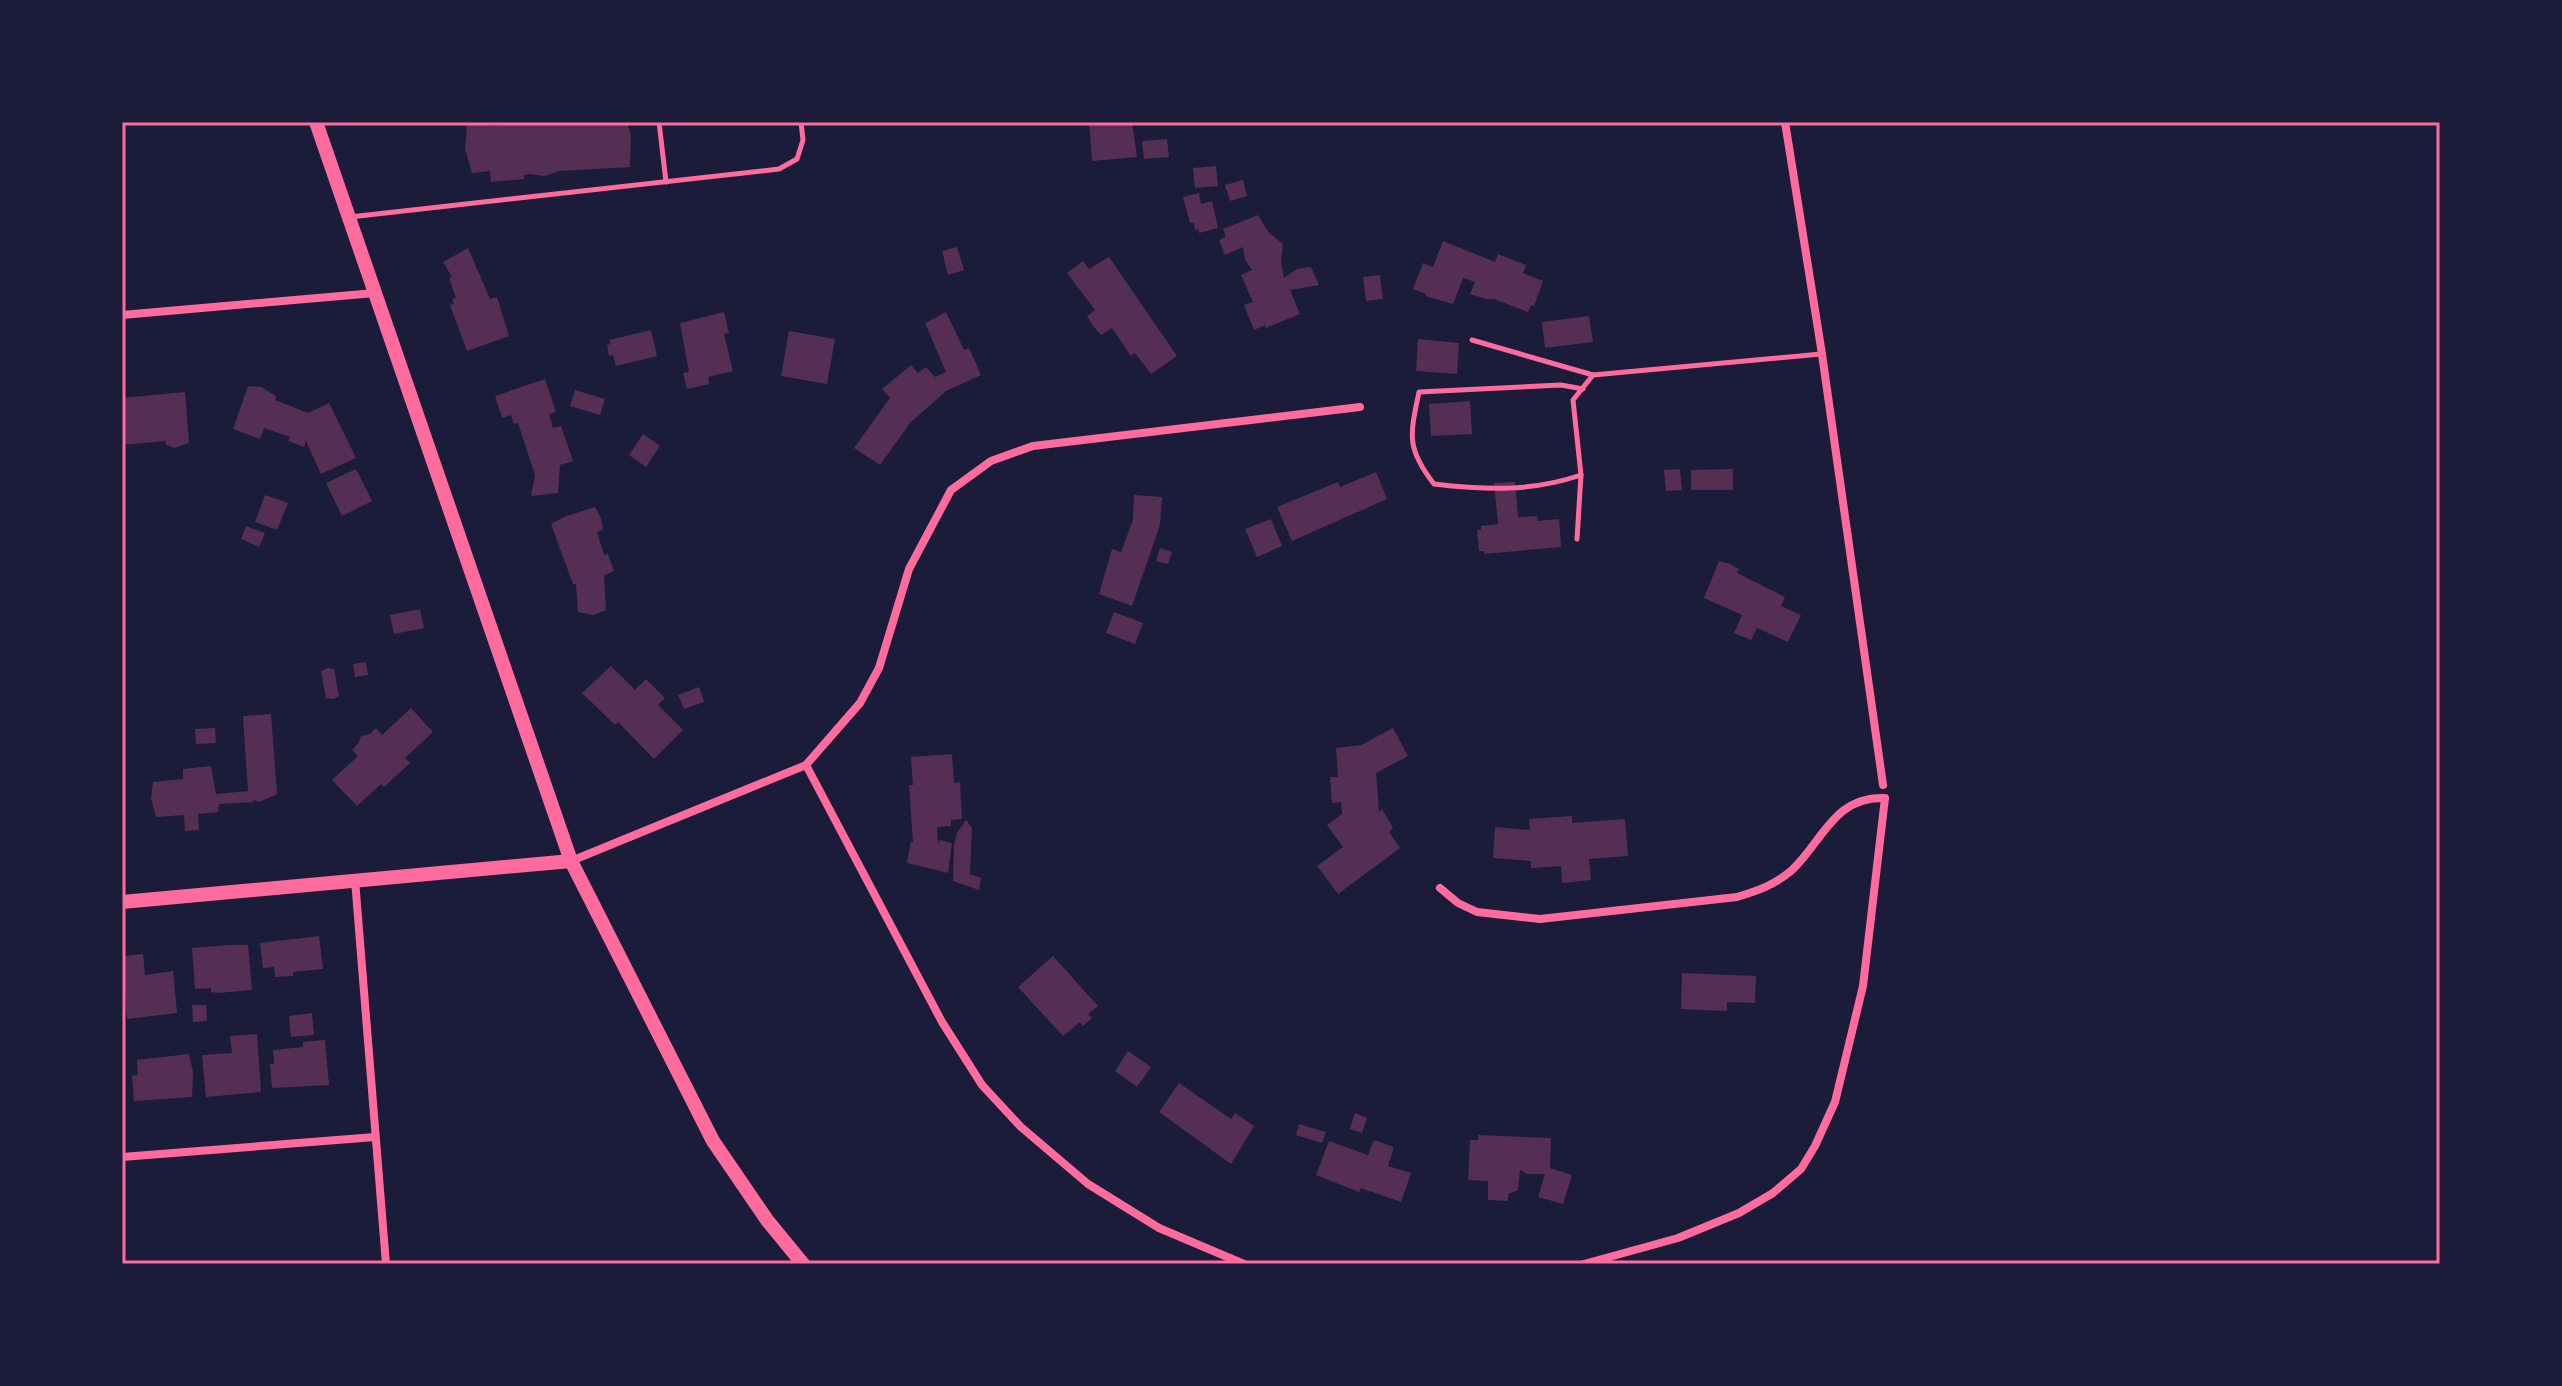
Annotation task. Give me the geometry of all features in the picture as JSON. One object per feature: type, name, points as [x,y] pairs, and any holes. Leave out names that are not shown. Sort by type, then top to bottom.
[{"type":"street","points":[[316,122],[571,861],[713,1141],[767,1220],[803,1264]]},
{"type":"street","points":[[1785,122],[1822,354],[1883,785]]},
{"type":"street","points":[[122,315],[375,293]]},
{"type":"street","points":[[122,902],[571,861],[806,765],[860,703],[879,668],[909,569],[951,490],[991,461],[1033,446],[1360,407]]},
{"type":"street","points":[[806,765],[942,1022],[982,1085],[1021,1127],[1088,1184],[1159,1228],[1244,1264]]},
{"type":"street","points":[[1440,888],[1458,903],[1477,912],[1540,919],[1737,897],[1760,891],[1794,868],[1850,804],[1867,797],[1885,798],[1863,986],[1835,1102],[1801,1169],[1758,1204],[1713,1225],[1584,1264]]},
{"type":"street","points":[[355,880],[386,1264]]},
{"type":"street","points":[[122,1157],[375,1137]]},
{"type":"lane","points":[[659,122],[666,182]]},
{"type":"lane","points":[[349,217],[779,169],[797,159],[803,140],[801,122]]},
{"type":"lane","points":[[1472,340],[1593,375],[1822,354]]},
{"type":"lane","points":[[1577,539],[1581,475],[1573,400],[1593,375]]},
{"type":"lane","points":[[1581,475],[1549,486],[1478,489],[1434,484],[1416,460],[1412,427],[1419,392],[1561,385],[1583,389]]},
{"type":"building","points":[[488,122],[489,126],[502,125],[501,122],[627,122],[631,135],[630,167],[560,171],[544,176],[530,174],[524,175],[524,179],[491,182],[490,171],[472,173],[465,149],[467,124]]},
{"type":"building","points":[[1089,122],[1132,122],[1137,157],[1092,161]]},
{"type":"building","points":[[1167,139],[1169,157],[1144,159],[1142,141]]},
{"type":"building","points":[[1216,166],[1218,186],[1195,188],[1193,168]]},
{"type":"building","points":[[1243,180],[1247,196],[1230,201],[1225,185]]},
{"type":"building","points":[[1199,193],[1201,204],[1212,201],[1218,228],[1199,233],[1194,223],[1190,223],[1183,197]]},
{"type":"building","points":[[1258,215],[1269,233],[1283,244],[1281,262],[1284,278],[1297,269],[1311,267],[1319,285],[1290,290],[1300,314],[1254,330],[1244,305],[1253,302],[1241,275],[1252,270],[1245,260],[1243,247],[1225,255],[1219,240],[1226,237],[1223,229]]},
{"type":"building","points":[[1443,241],[1495,262],[1498,254],[1526,265],[1523,273],[1543,281],[1534,306],[1531,305],[1528,312],[1470,294],[1475,282],[1463,278],[1453,304],[1413,289],[1423,263],[1433,267]]},
{"type":"building","points":[[957,247],[964,270],[948,275],[942,251]]},
{"type":"building","points":[[468,248],[490,299],[497,297],[509,336],[467,351],[450,305],[456,298],[449,278],[452,277],[443,262]]},
{"type":"building","points":[[1109,257],[1177,356],[1151,374],[1135,353],[1131,356],[1112,328],[1101,335],[1093,326],[1087,316],[1095,310],[1067,273],[1083,261],[1089,269]]},
{"type":"building","points":[[1380,275],[1383,299],[1366,301],[1363,277]]},
{"type":"building","points":[[724,312],[729,333],[724,334],[733,371],[708,377],[709,384],[687,389],[683,373],[689,372],[680,323]]},
{"type":"building","points":[[946,312],[964,350],[969,348],[981,375],[946,391],[910,423],[880,465],[854,448],[890,398],[882,389],[911,365],[918,373],[926,367],[935,377],[946,372],[925,323]]},
{"type":"building","points":[[1589,316],[1593,342],[1545,348],[1542,322]]},
{"type":"building","points":[[651,330],[657,356],[616,366],[613,355],[609,356],[609,340]]},
{"type":"building","points":[[789,331],[835,339],[827,384],[781,376]]},
{"type":"building","points":[[1418,339],[1459,343],[1457,374],[1416,371]]},
{"type":"building","points":[[545,379],[556,412],[549,414],[553,428],[561,426],[573,461],[560,465],[558,493],[531,496],[535,475],[518,423],[514,424],[511,415],[502,418],[495,396]]},
{"type":"building","points":[[248,386],[261,387],[276,396],[275,400],[308,413],[329,403],[356,458],[321,474],[306,441],[304,447],[288,441],[290,437],[264,428],[260,439],[233,429]]},
{"type":"building","points":[[575,390],[605,399],[600,415],[570,406]]},
{"type":"building","points":[[185,392],[189,443],[174,448],[166,445],[166,441],[122,445],[122,398]]},
{"type":"building","points":[[1470,401],[1472,434],[1431,436],[1429,404]]},
{"type":"building","points":[[643,434],[660,446],[646,467],[629,455]]},
{"type":"building","points":[[356,469],[372,501],[342,516],[326,483]]},
{"type":"building","points":[[1680,469],[1682,490],[1666,491],[1664,470]]},
{"type":"building","points":[[1733,469],[1733,490],[1691,490],[1691,470]]},
{"type":"building","points":[[1376,472],[1387,499],[1292,541],[1277,507],[1338,482],[1340,487]]},
{"type":"building","points":[[1515,482],[1518,517],[1537,516],[1538,521],[1559,519],[1561,547],[1484,554],[1484,551],[1479,551],[1477,530],[1481,530],[1481,526],[1498,524],[1494,483]]},
{"type":"building","points":[[265,495],[288,503],[277,530],[255,522]]},
{"type":"building","points":[[1134,495],[1162,497],[1160,525],[1132,606],[1099,594],[1112,549],[1121,552],[1133,520]]},
{"type":"building","points":[[595,507],[603,530],[597,532],[604,555],[608,554],[614,571],[604,575],[606,610],[593,615],[578,612],[576,584],[573,584],[551,524]]},
{"type":"building","points":[[1271,519],[1282,546],[1257,557],[1245,529]]},
{"type":"building","points":[[246,526],[265,533],[259,547],[241,539]]},
{"type":"building","points":[[1160,548],[1172,552],[1168,564],[1156,561]]},
{"type":"building","points":[[1719,561],[1730,564],[1739,569],[1737,573],[1785,597],[1781,606],[1801,615],[1788,642],[1757,628],[1751,640],[1734,633],[1742,615],[1704,598]]},
{"type":"building","points":[[420,609],[424,628],[394,634],[390,615]]},
{"type":"building","points":[[1114,612],[1143,623],[1135,644],[1106,633]]},
{"type":"building","points":[[366,662],[368,675],[355,677],[353,664]]},
{"type":"building","points":[[611,666],[635,690],[646,679],[665,698],[658,705],[683,730],[654,759],[618,722],[615,725],[582,693]]},
{"type":"building","points":[[334,669],[339,696],[333,699],[326,698],[321,671]]},
{"type":"building","points":[[699,687],[704,702],[684,709],[678,695]]},
{"type":"building","points":[[411,708],[433,732],[405,758],[410,763],[357,806],[332,780],[358,756],[352,750],[361,736],[370,734],[376,728],[382,735]]},
{"type":"building","points":[[271,714],[277,794],[260,802],[219,804],[218,812],[198,814],[199,830],[185,831],[184,815],[156,817],[151,799],[153,782],[183,779],[183,769],[211,766],[216,794],[248,791],[243,716]]},
{"type":"building","points":[[215,728],[216,743],[196,744],[195,729]]},
{"type":"building","points":[[1393,728],[1408,756],[1376,773],[1379,812],[1382,809],[1393,828],[1389,832],[1400,848],[1338,894],[1317,866],[1343,847],[1327,825],[1342,814],[1341,802],[1332,803],[1330,777],[1338,777],[1336,748],[1361,745]]},
{"type":"building","points":[[952,754],[954,783],[960,782],[962,819],[951,820],[951,826],[937,827],[938,844],[940,840],[952,843],[948,873],[907,863],[913,842],[909,785],[913,785],[911,757]]},
{"type":"building","points":[[1572,816],[1572,823],[1625,819],[1628,856],[1589,859],[1591,880],[1562,883],[1561,866],[1531,868],[1531,861],[1493,858],[1495,827],[1530,830],[1529,819]]},
{"type":"building","points":[[966,820],[972,828],[970,874],[981,878],[979,890],[953,881],[954,845],[957,833]]},
{"type":"building","points":[[319,936],[323,969],[275,977],[274,967],[263,968],[260,943]]},
{"type":"building","points":[[248,945],[252,990],[218,993],[211,992],[211,988],[195,989],[192,948]]},
{"type":"building","points":[[143,954],[145,975],[173,971],[177,1013],[127,1019],[122,956]]},
{"type":"building","points":[[1053,956],[1098,1006],[1088,1014],[1092,1018],[1083,1026],[1080,1022],[1063,1036],[1018,987]]},
{"type":"building","points":[[1682,973],[1756,976],[1755,1003],[1727,1002],[1727,1011],[1681,1009]]},
{"type":"building","points":[[192,1005],[206,1005],[207,1021],[193,1022]]},
{"type":"building","points":[[312,1013],[314,1035],[291,1037],[289,1016]]},
{"type":"building","points":[[257,1034],[261,1092],[206,1097],[202,1055],[232,1053],[230,1036]]},
{"type":"building","points":[[325,1040],[329,1085],[272,1088],[270,1064],[274,1064],[273,1050],[303,1047],[303,1042]]},
{"type":"building","points":[[1128,1051],[1151,1067],[1137,1087],[1115,1071]]},
{"type":"building","points":[[189,1054],[193,1072],[192,1097],[134,1101],[132,1076],[138,1075],[137,1060]]},
{"type":"building","points":[[1179,1083],[1231,1119],[1235,1113],[1254,1126],[1231,1164],[1159,1112]]},
{"type":"building","points":[[1355,1113],[1367,1118],[1362,1133],[1350,1129]]},
{"type":"building","points":[[1299,1124],[1326,1132],[1322,1143],[1296,1135]]},
{"type":"building","points":[[1478,1135],[1551,1138],[1550,1168],[1572,1175],[1563,1204],[1538,1197],[1545,1174],[1527,1174],[1520,1170],[1518,1190],[1508,1194],[1508,1201],[1488,1200],[1488,1181],[1468,1180],[1470,1140],[1478,1140]]},
{"type":"building","points":[[1374,1140],[1394,1147],[1388,1166],[1411,1173],[1401,1202],[1361,1188],[1359,1192],[1316,1175],[1329,1141],[1368,1155]]}]
